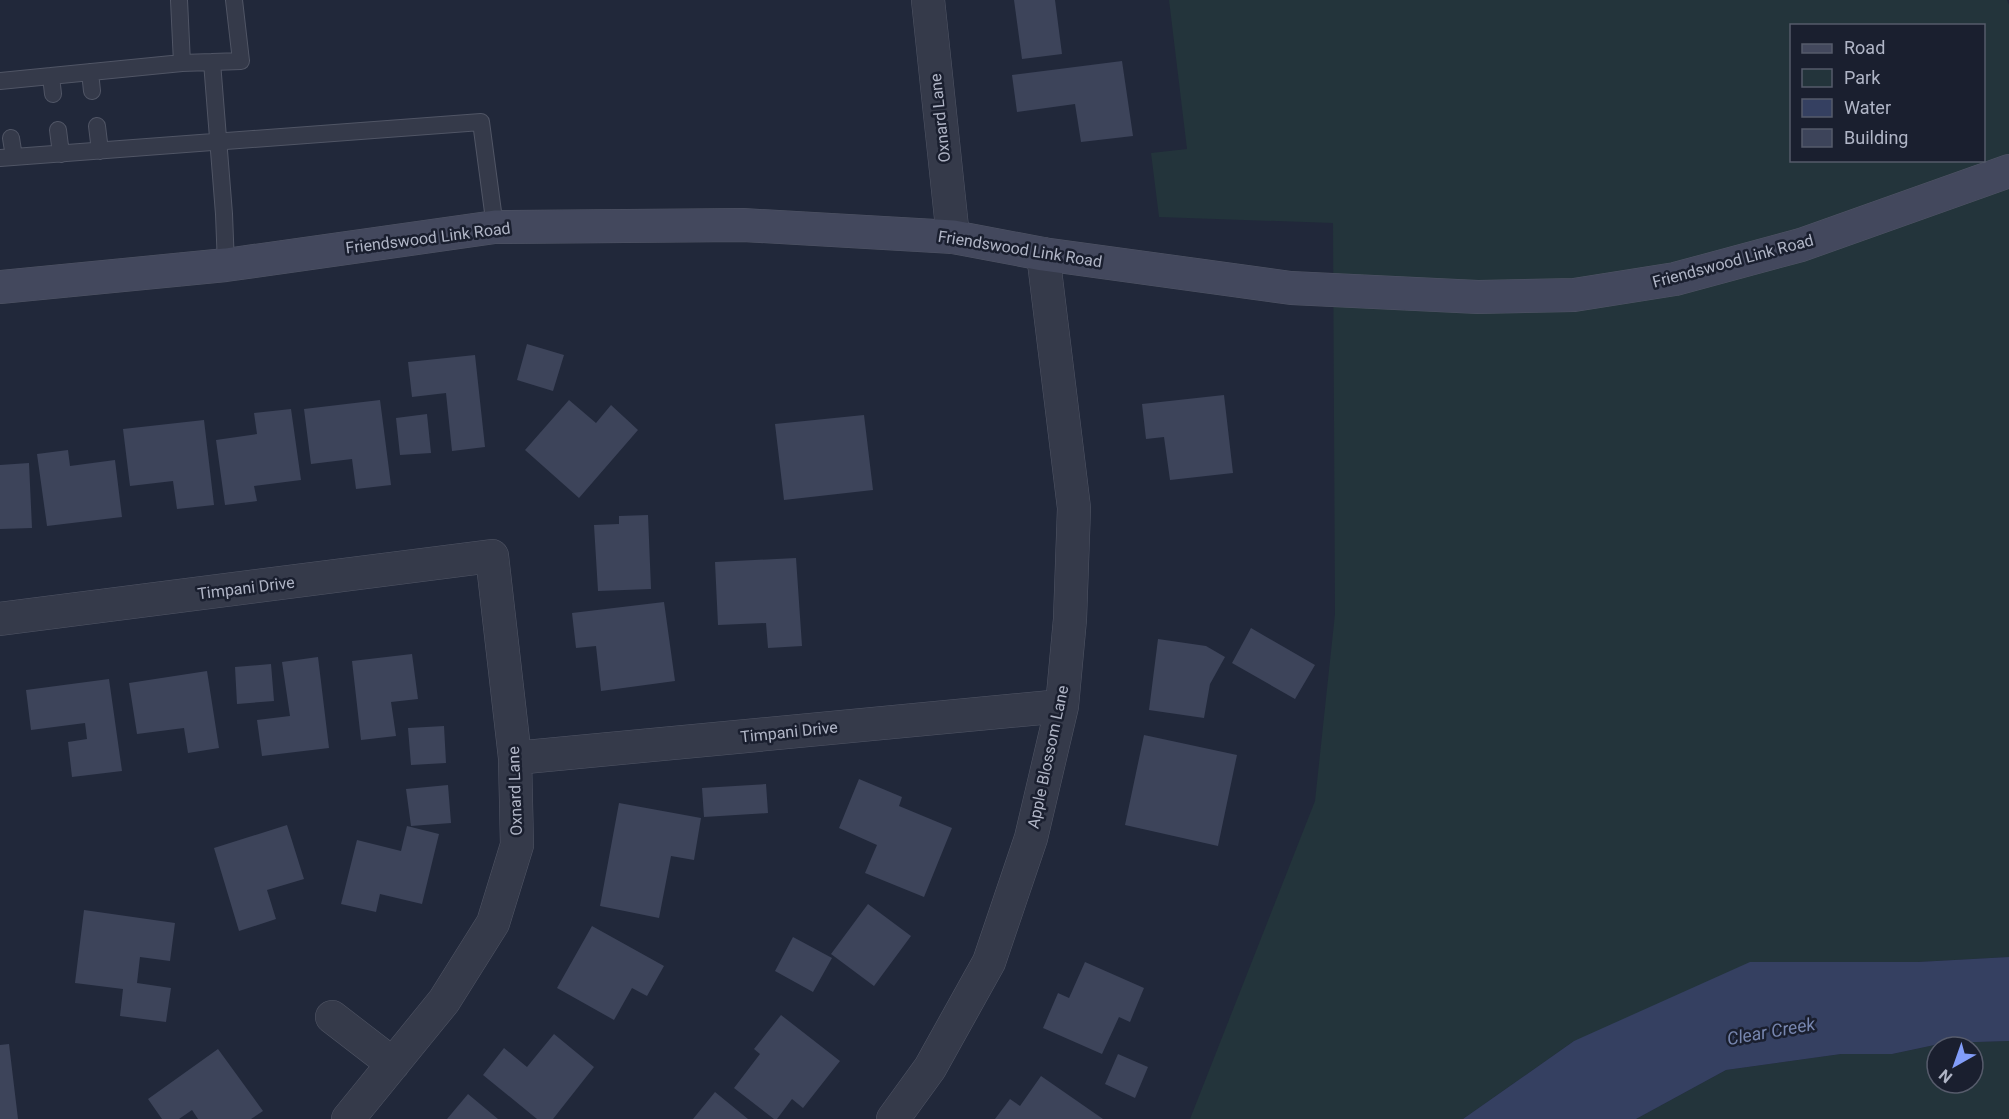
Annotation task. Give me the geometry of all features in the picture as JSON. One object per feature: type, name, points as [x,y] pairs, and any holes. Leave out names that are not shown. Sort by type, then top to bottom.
[{"type":"main road","name":"Friendswood Link Road","points":[[0,287],[226,266],[495,227],[743,225],[953,237],[1043,254],[1291,288],[1478,297],[1574,295],[1675,279],[1721,267],[1801,244],[2009,171]]},
{"type":"street","name":"Oxnard Lane","points":[[928,0],[953,237]]},
{"type":"street","name":"Apple Blossom Lane","points":[[893,1119],[930,1068],[989,962],[1031,838],[1062,706],[1070,619],[1074,508],[1043,254]]},
{"type":"street","name":"Oxnard Lane","points":[[348,1119],[444,1001],[493,923],[517,845],[515,758],[492,556]]},
{"type":"street","name":"Timpani Drive","points":[[0,619],[492,556]]},
{"type":"street","name":"Timpani Drive","points":[[515,758],[1062,706]]},
{"type":"street","points":[[332,1017],[393,1064]]},
{"type":"lane","points":[[179,0],[182,63]]},
{"type":"lane","points":[[6,98],[2,81],[182,63],[241,61],[234,0]]},
{"type":"lane","points":[[212,62],[226,266]]},
{"type":"lane","points":[[90,72],[92,91]]},
{"type":"lane","points":[[51,76],[53,94]]},
{"type":"lane","points":[[11,138],[7,158],[481,122],[495,227]]},
{"type":"lane","points":[[97,126],[100,151]]},
{"type":"lane","points":[[58,130],[61,154]]},
{"type":"green space","points":[[1169,0],[2007,0],[2009,5],[2009,957],[1918,962],[1574,1041],[1463,1119],[1190,1119],[1315,801],[1335,614],[1333,223],[1159,217],[1151,153],[1187,149]]},
{"type":"green space","points":[[2009,1041],[2009,1119],[1636,1119],[1726,1070],[1841,1054],[1892,1054],[1925,1047],[1925,1095],[1985,1095],[1985,1042]]},
{"type":"water","name":"Clear Creek","points":[[2009,957],[2009,1041],[1985,1042],[1985,1035],[1925,1035],[1925,1047],[1892,1054],[1841,1054],[1726,1070],[1636,1119],[1463,1119],[1574,1041],[1750,962],[1918,962]]},
{"type":"building","points":[[1014,0],[1055,0],[1062,54],[1022,59]]},
{"type":"building","points":[[1122,61],[1133,136],[1081,142],[1075,104],[1017,112],[1012,75]]},
{"type":"building","points":[[527,344],[564,355],[553,391],[517,380]]},
{"type":"building","points":[[475,355],[485,447],[452,451],[446,393],[412,397],[408,362]]},
{"type":"building","points":[[1224,395],[1233,473],[1170,480],[1164,437],[1146,439],[1142,404]]},
{"type":"building","points":[[380,400],[391,485],[356,489],[352,459],[311,464],[304,409]]},
{"type":"building","points":[[569,400],[596,423],[611,405],[638,430],[579,498],[525,450]]},
{"type":"building","points":[[291,409],[301,480],[254,486],[257,501],[225,505],[216,440],[257,434],[254,413]]},
{"type":"building","points":[[427,414],[431,453],[400,455],[396,418]]},
{"type":"building","points":[[864,415],[873,490],[784,500],[775,424]]},
{"type":"building","points":[[204,420],[214,505],[177,509],[173,481],[130,486],[123,429]]},
{"type":"building","points":[[68,450],[70,466],[115,460],[122,517],[47,526],[37,454]]},
{"type":"building","points":[[29,463],[32,528],[0,529],[0,465]]},
{"type":"building","points":[[648,515],[651,589],[598,591],[594,525],[619,524],[619,516]]},
{"type":"building","points":[[796,558],[802,646],[768,648],[766,623],[718,625],[715,562]]},
{"type":"building","points":[[664,602],[675,681],[601,691],[596,646],[576,648],[572,613]]},
{"type":"building","points":[[1251,628],[1315,665],[1295,699],[1232,663]]},
{"type":"building","points":[[1158,639],[1206,646],[1225,657],[1210,684],[1204,718],[1149,710]]},
{"type":"building","points":[[412,654],[418,699],[391,702],[396,736],[361,740],[352,661]]},
{"type":"building","points":[[318,657],[329,748],[262,756],[257,720],[290,716],[282,662]]},
{"type":"building","points":[[271,664],[274,701],[237,704],[235,667]]},
{"type":"building","points":[[207,671],[219,748],[188,753],[184,728],[137,734],[129,683]]},
{"type":"building","points":[[109,679],[122,771],[72,777],[68,742],[87,739],[85,723],[31,730],[26,690]]},
{"type":"building","points":[[444,726],[446,763],[411,765],[408,728]]},
{"type":"building","points":[[1144,735],[1237,755],[1218,846],[1125,825]]},
{"type":"building","points":[[859,779],[902,797],[899,806],[952,828],[924,897],[865,873],[877,845],[839,828]]},
{"type":"building","points":[[766,784],[768,813],[704,817],[702,788]]},
{"type":"building","points":[[448,785],[451,823],[411,826],[406,789]]},
{"type":"building","points":[[619,803],[701,818],[694,860],[671,856],[659,918],[600,906]]},
{"type":"building","points":[[287,825],[304,879],[267,890],[276,919],[239,931],[214,848]]},
{"type":"building","points":[[407,826],[439,834],[422,904],[380,894],[376,912],[341,904],[357,840],[401,851]]},
{"type":"building","points":[[868,904],[911,936],[874,986],[831,954]]},
{"type":"building","points":[[84,910],[175,923],[170,961],[140,957],[137,983],[171,988],[166,1022],[120,1016],[123,989],[75,983]]},
{"type":"building","points":[[592,926],[664,966],[647,996],[632,988],[614,1020],[557,988]]},
{"type":"building","points":[[793,937],[832,958],[813,992],[775,971]]},
{"type":"building","points":[[1085,962],[1144,988],[1130,1022],[1119,1017],[1102,1054],[1043,1028],[1058,993],[1069,998]]},
{"type":"building","points":[[781,1015],[840,1061],[803,1108],[792,1099],[777,1119],[774,1119],[734,1088],[760,1054],[754,1049]]},
{"type":"building","points":[[554,1034],[594,1067],[553,1119],[537,1119],[483,1075],[504,1048],[527,1067]]},
{"type":"building","points":[[9,1044],[18,1119],[0,1119],[0,1045]]},
{"type":"building","points":[[218,1049],[263,1111],[251,1119],[198,1119],[192,1110],[179,1119],[162,1119],[148,1099]]},
{"type":"building","points":[[1118,1054],[1148,1067],[1135,1098],[1105,1084]]},
{"type":"building","points":[[1041,1076],[1103,1119],[995,1119],[1010,1099],[1020,1106]]},
{"type":"building","points":[[715,1092],[748,1119],[693,1119]]},
{"type":"building","points":[[468,1094],[498,1119],[447,1119]]}]
